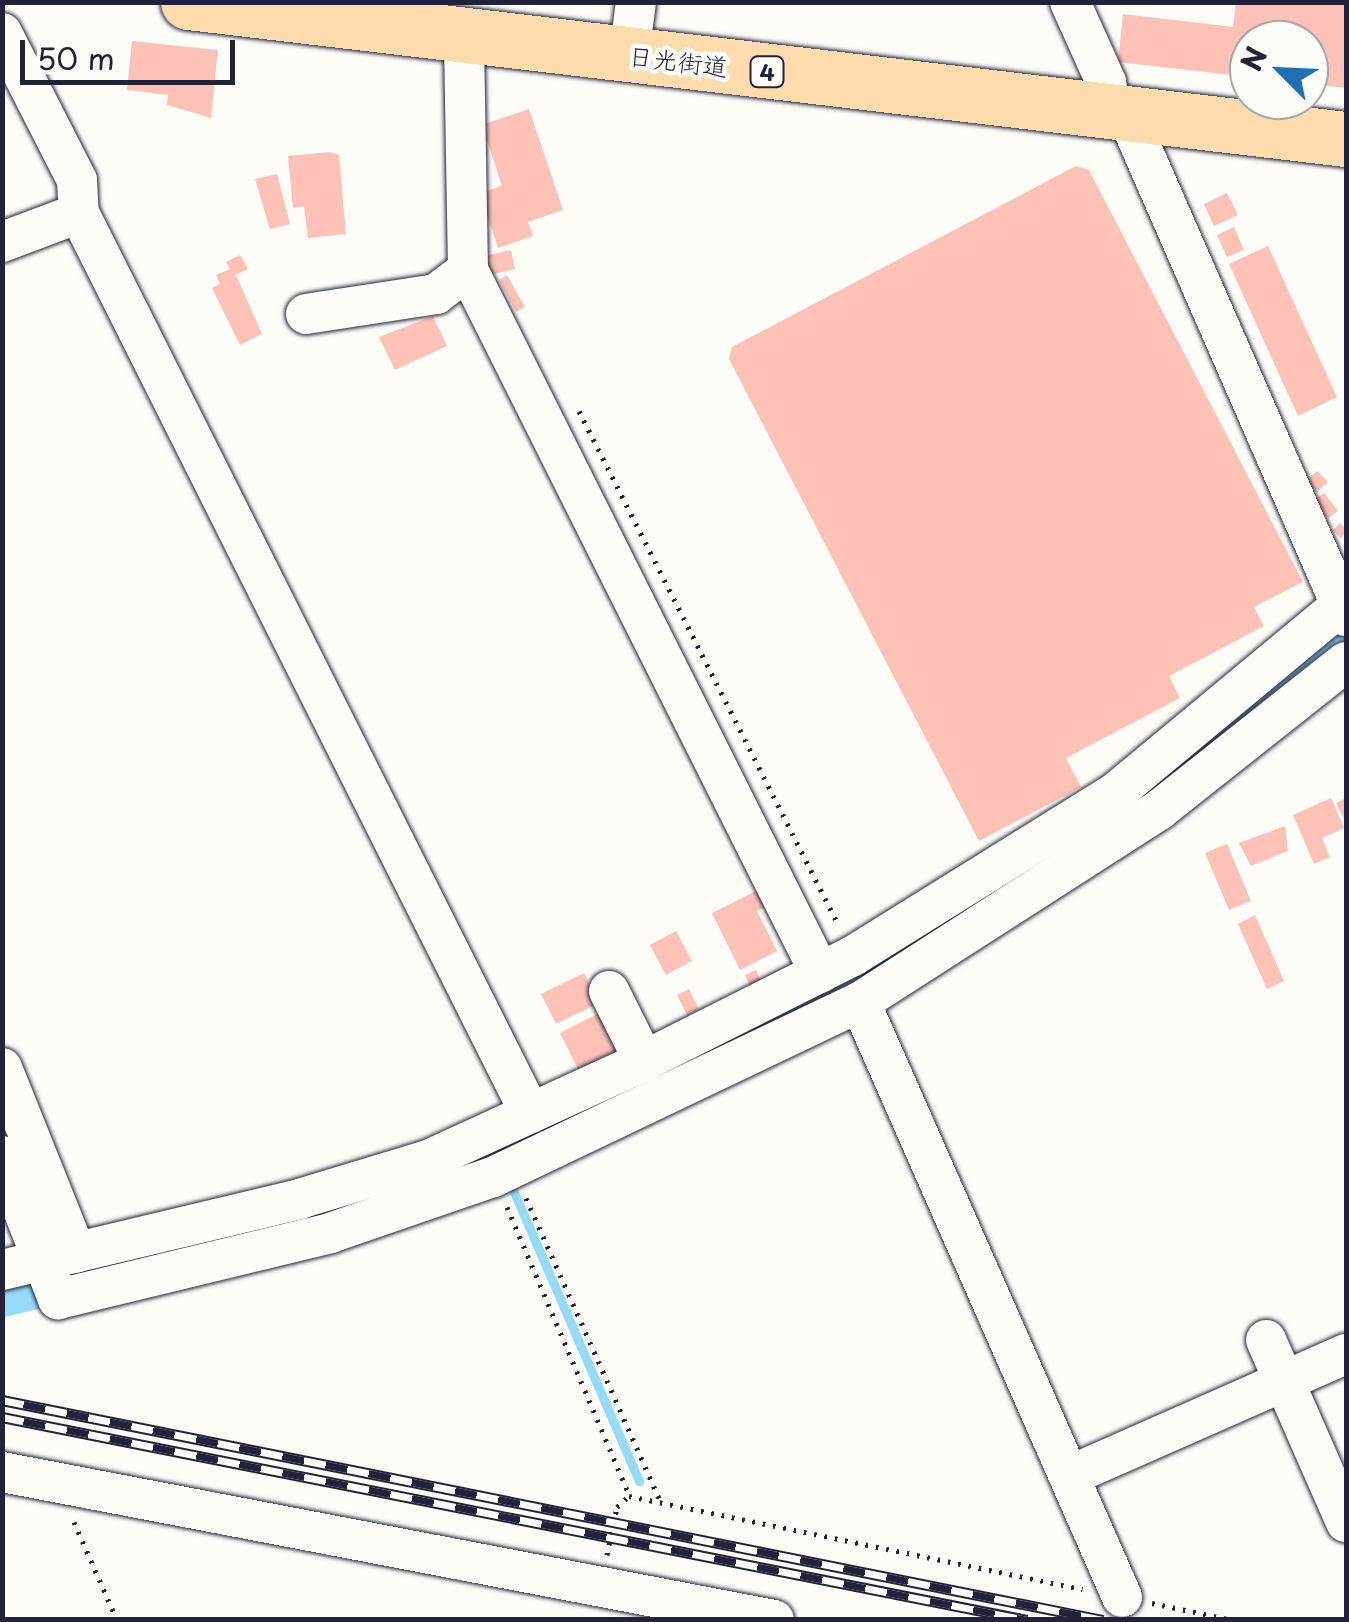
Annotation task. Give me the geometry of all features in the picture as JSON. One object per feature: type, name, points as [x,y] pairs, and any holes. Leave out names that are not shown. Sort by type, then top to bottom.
[{"type":"highway","name":"日光街道","points":[[188,2],[464,36],[632,29],[1119,114],[1346,139]]},
{"type":"street","points":[[2,1270],[428,1160],[644,1061],[837,964],[1115,793],[1345,607],[1070,2]]},
{"type":"street","points":[[2,33],[77,180],[80,213],[530,1113]]},
{"type":"street","points":[[464,36],[468,270],[534,402],[837,964]]},
{"type":"street","points":[[2,242],[80,213]]},
{"type":"street","points":[[306,314],[436,294],[468,270]]},
{"type":"street","points":[[2,1068],[61,1257],[58,1299],[330,1233],[503,1173],[860,1002],[1159,810],[1346,662]]},
{"type":"street","points":[[1001,864],[1021,898]]},
{"type":"street","points":[[609,991],[644,1061]]},
{"type":"street","points":[[860,1002],[1122,1597]]},
{"type":"street","points":[[2,1156],[61,1257]]},
{"type":"street","points":[[1266,1340],[1346,1522]]},
{"type":"street","points":[[1068,1476],[1346,1354]]},
{"type":"street","points":[[2,1472],[621,1598],[774,1620]]},
{"type":"path","points":[[534,402],[548,395],[585,414],[837,964]]},
{"type":"path","points":[[503,1173],[629,1496]]},
{"type":"path","points":[[503,1173],[660,1501]]},
{"type":"path","points":[[56,1483],[118,1620]]},
{"type":"path","points":[[629,1496],[1233,1620]]},
{"type":"path","points":[[621,1598],[617,1507],[629,1496]]},
{"type":"building","points":[[1236,2],[1346,2],[1346,88],[1329,86],[1329,20],[1234,20]]},
{"type":"building","points":[[1123,14],[1229,27],[1229,75],[1118,62]]},
{"type":"building","points":[[132,41],[218,50],[211,118],[167,105],[168,95],[127,90]]},
{"type":"building","points":[[529,109],[563,210],[528,222],[533,236],[498,248],[480,193],[502,186],[482,125]]},
{"type":"building","points":[[329,152],[339,155],[346,234],[308,238],[304,206],[293,208],[288,156]]},
{"type":"building","points":[[1076,166],[1089,170],[1303,582],[1254,607],[1264,626],[1169,676],[1180,698],[1066,758],[1081,787],[979,841],[729,359],[732,347]]},
{"type":"building","points":[[277,174],[290,224],[270,229],[255,179]]},
{"type":"building","points":[[1227,193],[1238,215],[1214,226],[1204,204]]},
{"type":"building","points":[[1234,227],[1244,250],[1227,257],[1217,235]]},
{"type":"building","points":[[1268,246],[1337,397],[1298,416],[1229,264]]},
{"type":"building","points":[[511,250],[515,269],[484,276],[480,257]]},
{"type":"building","points":[[240,255],[248,269],[236,275],[262,334],[240,345],[212,288],[220,284],[216,275],[230,269],[226,262]]},
{"type":"building","points":[[507,275],[525,307],[516,312],[499,280]]},
{"type":"building","points":[[433,316],[447,346],[395,370],[379,337]]},
{"type":"building","points":[[1317,471],[1328,482],[1317,492],[1306,481]]},
{"type":"building","points":[[1324,493],[1338,511],[1328,518],[1314,500]]},
{"type":"building","points":[[1340,523],[1346,530],[1341,539],[1333,530]]},
{"type":"building","points":[[1331,798],[1344,828],[1322,838],[1330,857],[1314,864],[1293,815]]},
{"type":"building","points":[[1346,798],[1346,818],[1344,819],[1336,803]]},
{"type":"building","points":[[1285,826],[1288,851],[1251,866],[1239,843]]},
{"type":"building","points":[[1227,844],[1251,901],[1229,910],[1205,853]]},
{"type":"building","points":[[768,885],[776,902],[757,911],[777,951],[740,970],[712,913]]},
{"type":"building","points":[[1255,915],[1284,981],[1267,989],[1238,924]]},
{"type":"building","points":[[676,931],[692,961],[666,975],[650,945]]},
{"type":"building","points":[[756,970],[763,986],[752,991],[745,975]]},
{"type":"building","points":[[584,973],[599,1003],[556,1024],[541,994]]},
{"type":"building","points":[[689,989],[699,1009],[687,1015],[677,995]]},
{"type":"building","points":[[605,1010],[625,1049],[580,1073],[560,1033]]},
{"type":"waterway","points":[[1189,761],[1346,635]]},
{"type":"waterway","points":[[457,1168],[652,1082],[864,971]]},
{"type":"waterway","points":[[514,1192],[639,1481]]},
{"type":"waterway","points":[[2,1291],[307,1218]]},
{"type":"railway","points":[[2,1400],[1103,1620]]},
{"type":"railway","points":[[2,1417],[1027,1620]]}]
